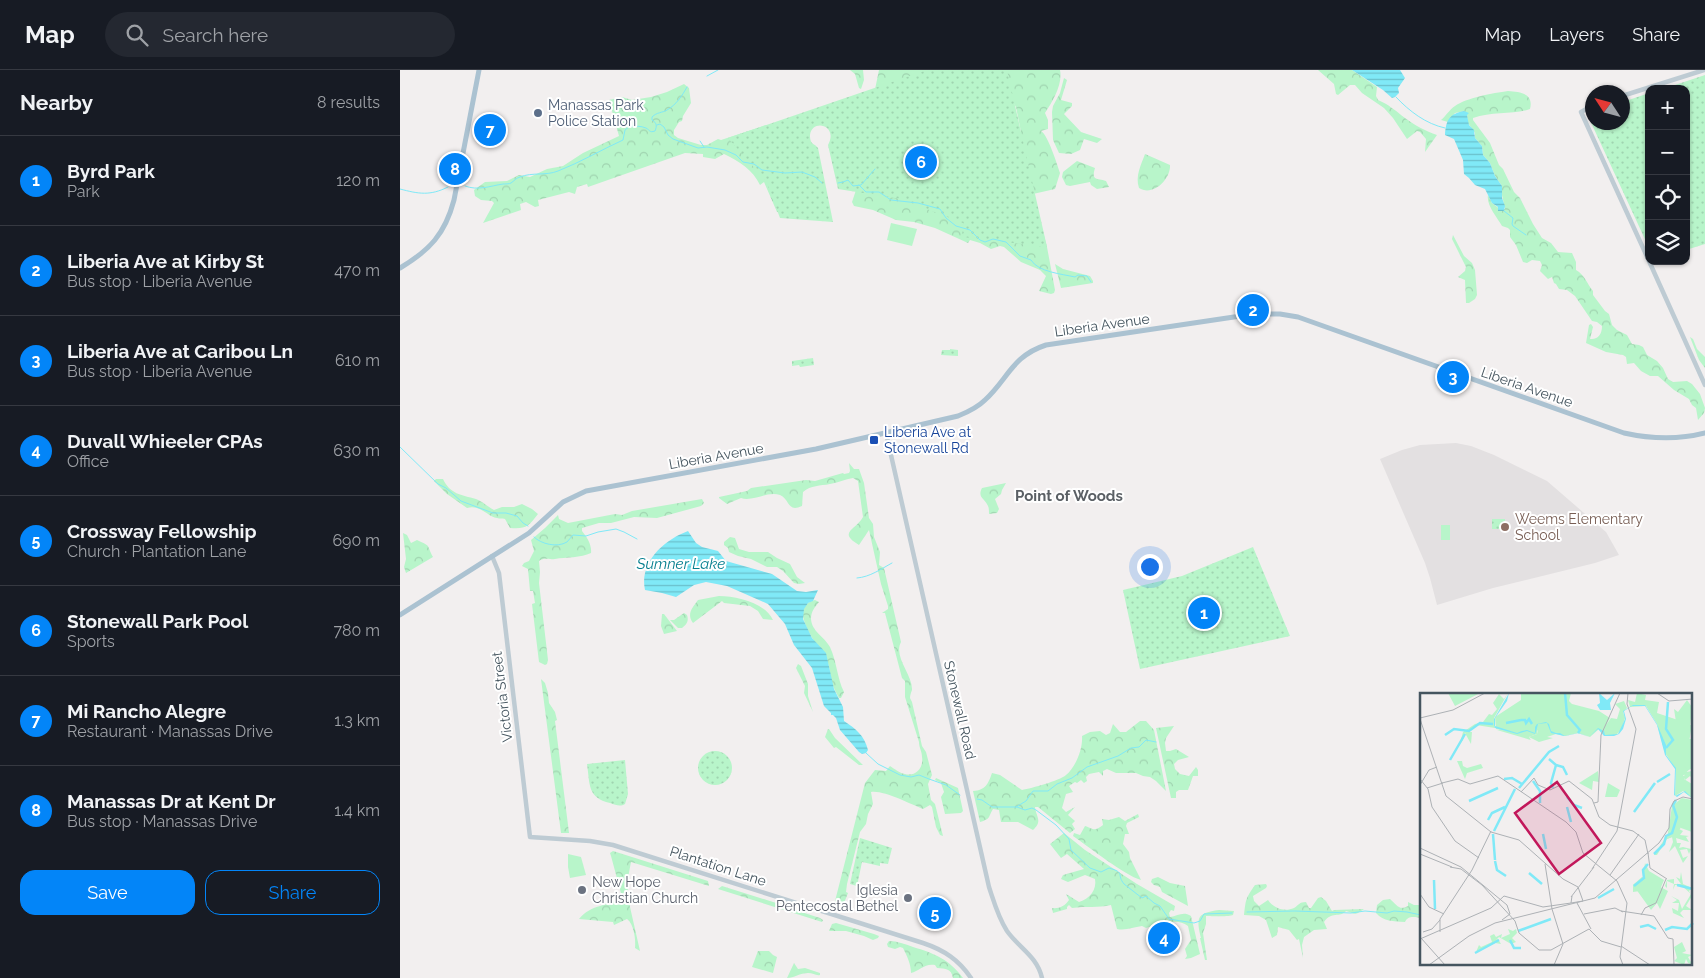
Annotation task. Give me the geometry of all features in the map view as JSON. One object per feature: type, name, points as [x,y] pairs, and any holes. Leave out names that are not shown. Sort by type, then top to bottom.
[{"type":"main road","points":[[400,268],[429,248],[440,235],[448,221],[454,200],[479,70]]},
{"type":"main road","name":"Liberia Avenue","points":[[400,615],[530,532],[563,502],[586,491],[816,449],[949,419],[972,410],[987,399],[1016,362],[1031,351],[1046,345],[1254,314],[1274,313],[1292,316],[1320,325],[1624,433],[1663,438],[1685,437],[1705,433]]},
{"type":"street","points":[[1630,93],[1704,70]]},
{"type":"street","points":[[1585,110],[1581,112],[1585,121]]},
{"type":"street","points":[[1589,130],[1645,252]]},
{"type":"street","points":[[1651,265],[1705,385]]},
{"type":"street","name":"Stonewall Road","points":[[886,434],[989,887],[1002,921],[1013,938],[1036,961],[1042,978]]},
{"type":"street","name":"Victoria Street","points":[[492,556],[499,573],[530,837]]},
{"type":"street","name":"Plantation Lane","points":[[530,837],[577,840],[613,845],[906,937],[949,954],[964,967],[971,978]]},
{"type":"shaded area","name":"Weems Elementary School","points":[[1456,443],[1471,446],[1494,455],[1547,481],[1606,532],[1619,555],[1595,563],[1493,588],[1437,605],[1425,563],[1380,459],[1420,445]]},
{"type":"green space","points":[[850,70],[863,70],[864,80],[861,89],[855,74]]},
{"type":"green space","points":[[879,70],[1060,70],[1059,87],[1045,113],[1048,120],[1048,129],[1041,131],[1055,157],[1060,173],[1055,189],[1033,194],[1047,247],[1054,293],[1039,291],[1046,276],[1040,270],[1021,262],[1004,247],[1000,246],[991,249],[970,240],[968,243],[935,228],[914,222],[896,220],[873,210],[854,206],[852,202],[856,190],[1020,134],[1021,132],[1016,107],[1013,102],[865,138]]},
{"type":"green space","points":[[927,70],[1007,70],[1047,247],[962,237],[963,223],[901,199],[838,189],[828,145],[830,133],[824,126],[819,125],[812,130],[810,139],[812,144],[818,148],[833,222],[780,218],[766,181],[728,138]]},
{"type":"green space","points":[[1318,70],[1352,70],[1377,87],[1376,96],[1378,100],[1424,130],[1437,135],[1425,152],[1426,139],[1420,132],[1417,131],[1407,139],[1384,108],[1362,93],[1355,85],[1350,85],[1338,95],[1336,94],[1334,84]]},
{"type":"green space","points":[[1705,75],[1705,244],[1690,249],[1690,85],[1675,85]]},
{"type":"green space","points":[[1064,78],[1067,80],[1061,100],[1072,103],[1072,106],[1064,114],[1081,132],[1102,139],[1097,143],[1084,139],[1080,150],[1071,154],[1059,153],[1053,140],[1053,106],[1060,93]]},
{"type":"green space","points":[[684,84],[689,88],[691,103],[682,121],[679,122],[674,130],[674,135],[678,138],[707,145],[718,139],[721,140],[766,125],[815,145],[818,148],[790,213],[777,212],[764,182],[760,185],[745,166],[735,160],[724,154],[715,159],[703,157],[703,154],[685,153],[588,187],[587,184],[577,187],[575,194],[569,192],[538,200],[539,206],[535,207],[526,202],[520,204],[521,210],[483,223],[494,203],[481,200],[475,196],[474,190],[485,182],[507,181],[519,175],[530,177],[547,169],[563,166],[583,153],[619,136],[609,100],[622,97],[632,100],[651,97]]},
{"type":"green space","points":[[1508,91],[1525,94],[1530,100],[1530,109],[1480,116],[1473,118],[1473,120],[1490,143],[1499,165],[1503,169],[1514,192],[1520,198],[1542,238],[1551,243],[1558,252],[1572,253],[1576,262],[1576,270],[1584,277],[1593,291],[1593,295],[1609,314],[1612,325],[1627,335],[1632,344],[1643,347],[1647,355],[1657,361],[1663,368],[1668,379],[1673,382],[1687,381],[1692,384],[1700,394],[1705,408],[1704,413],[1698,420],[1696,408],[1689,399],[1674,390],[1658,376],[1650,376],[1641,371],[1634,363],[1627,364],[1626,357],[1623,355],[1606,352],[1586,343],[1589,325],[1591,324],[1593,327],[1590,339],[1595,339],[1599,336],[1602,326],[1592,321],[1575,296],[1567,290],[1559,289],[1552,277],[1548,279],[1540,271],[1542,265],[1540,261],[1523,262],[1516,245],[1510,237],[1510,230],[1502,226],[1492,211],[1488,195],[1492,203],[1501,210],[1505,209],[1502,186],[1495,176],[1490,163],[1483,155],[1482,146],[1475,138],[1475,133],[1468,123],[1467,115],[1464,111],[1455,113],[1448,122],[1441,120],[1460,103],[1480,96]]},
{"type":"green space","points":[[1645,94],[1645,239],[1594,130],[1630,130],[1630,100]]},
{"type":"green space","points":[[1145,154],[1170,165],[1168,176],[1164,181],[1150,190],[1139,188],[1138,184],[1139,171]]},
{"type":"green space","points":[[1077,161],[1095,168],[1094,177],[1106,181],[1109,187],[1097,189],[1090,182],[1066,185],[1062,177],[1063,172]]},
{"type":"green space","points":[[891,223],[917,229],[912,246],[887,240]]},
{"type":"green space","points":[[1453,235],[1464,256],[1472,263],[1475,270],[1477,295],[1469,303],[1466,303],[1465,280],[1458,277],[1465,271],[1466,267],[1452,239]]},
{"type":"green space","points":[[1055,264],[1063,269],[1090,276],[1093,283],[1061,288]]},
{"type":"green space","points":[[1690,337],[1693,339],[1697,349],[1705,357],[1705,368],[1699,360]]},
{"type":"green space","points":[[942,350],[958,350],[958,356],[941,355]]},
{"type":"green space","points":[[813,358],[814,365],[792,366],[792,361]]},
{"type":"green space","points":[[849,463],[854,469],[859,469],[864,483],[869,518],[873,524],[874,537],[880,552],[879,565],[884,568],[901,642],[899,654],[910,678],[912,690],[910,698],[922,746],[926,752],[932,775],[928,784],[931,800],[935,804],[943,836],[940,835],[936,827],[930,805],[923,809],[890,795],[871,792],[873,804],[866,824],[860,832],[847,884],[846,892],[848,893],[842,908],[834,905],[865,783],[875,770],[886,771],[890,766],[899,772],[909,775],[918,771],[922,765],[919,742],[905,697],[905,681],[902,678],[885,613],[882,613],[888,609],[888,606],[869,530],[859,545],[849,537],[850,531],[863,517],[858,481],[853,478],[809,488],[803,492],[802,506],[797,508],[791,507],[783,497],[775,494],[750,499],[741,498],[727,504],[719,497],[747,491],[751,488],[806,480],[815,481],[849,473]]},
{"type":"green space","points":[[436,479],[443,479],[453,491],[478,500],[494,510],[522,504],[538,514],[526,526],[510,528],[505,519],[494,517],[480,509],[467,508],[447,494],[434,481]]},
{"type":"green space","points":[[1006,483],[1001,494],[995,499],[999,509],[997,513],[989,514],[987,503],[980,494],[982,488]]},
{"type":"green space","points":[[702,499],[704,503],[701,506],[657,518],[634,517],[582,528],[590,544],[591,553],[578,557],[539,561],[539,583],[548,660],[545,665],[539,662],[532,604],[535,603],[533,591],[530,591],[528,569],[522,566],[529,561],[534,551],[531,540],[558,515],[559,519],[568,523],[615,514],[622,515],[632,511]]},
{"type":"green space","points":[[1492,519],[1505,519],[1505,529],[1492,529]]},
{"type":"green space","points":[[1441,525],[1450,525],[1450,540],[1441,540]]},
{"type":"green space","points":[[403,533],[407,535],[411,543],[417,540],[427,545],[433,557],[406,573],[404,567],[406,559]]},
{"type":"green space","points":[[730,537],[735,538],[739,549],[749,552],[768,552],[790,564],[797,577],[805,583],[794,583],[777,567],[767,567],[751,559],[729,552],[724,542]]},
{"type":"green space","points":[[1253,547],[1290,636],[1140,669],[1123,590],[1182,576]]},
{"type":"green space","points":[[719,596],[734,597],[757,605],[764,609],[773,620],[763,619],[758,611],[750,606],[724,603],[722,601],[693,623],[690,614],[698,600]]},
{"type":"green space","points":[[815,600],[819,602],[812,614],[812,623],[816,631],[830,647],[844,692],[841,698],[839,698],[831,680],[827,661],[812,638],[804,619],[803,611],[807,604]]},
{"type":"green space","points":[[684,613],[687,615],[687,622],[682,628],[678,628],[670,620],[674,620]]},
{"type":"green space","points":[[662,614],[677,631],[664,634],[661,626]]},
{"type":"green space","points":[[798,664],[801,666],[808,684],[808,696],[813,712],[804,693],[805,686],[796,668]]},
{"type":"green space","points":[[541,679],[545,683],[549,703],[555,712],[557,720],[555,721],[569,833],[561,833]]},
{"type":"green space","points":[[1140,721],[1146,721],[1154,730],[1166,791],[1150,777],[1136,773],[1116,773],[1107,769],[1103,771],[1103,776],[1099,772],[1089,774],[1086,777],[1087,781],[1084,783],[1081,780],[1069,786],[1073,792],[1066,794],[1062,808],[1066,812],[1075,807],[1068,815],[1075,821],[1072,824],[1075,829],[1070,833],[1038,807],[1035,807],[1038,824],[1033,830],[1018,822],[1001,822],[999,810],[993,809],[988,819],[980,822],[973,791],[986,786],[992,773],[1000,775],[1022,790],[1052,782],[1070,772],[1080,752],[1082,736],[1090,732],[1100,731],[1106,735],[1110,733],[1113,724],[1120,732],[1126,732]]},
{"type":"green space","points":[[1174,726],[1166,738],[1166,751],[1176,749],[1189,757],[1178,760],[1174,764],[1175,769],[1180,774],[1189,776],[1196,767],[1198,776],[1193,776],[1188,790],[1179,790],[1176,792],[1176,798],[1171,798],[1156,728]]},
{"type":"green space","points":[[828,729],[863,765],[859,765],[836,747],[834,748],[825,737]]},
{"type":"green space","points":[[715,751],[722,752],[727,756],[731,761],[731,775],[727,780],[722,784],[715,785],[708,784],[703,780],[699,775],[698,768],[699,761],[703,756],[708,752]]},
{"type":"green space","points":[[625,760],[628,794],[625,804],[616,805],[597,798],[591,789],[587,764]]},
{"type":"green space","points":[[936,778],[958,788],[963,811],[961,813],[945,814],[941,797],[944,792],[941,783],[935,780]]},
{"type":"green space","points":[[1138,814],[1139,817],[1127,823],[1126,826],[1129,834],[1125,834],[1123,844],[1129,852],[1141,880],[1116,867],[1073,836],[1074,833],[1080,835],[1085,826],[1098,829],[1103,825],[1102,819],[1109,820],[1119,817],[1125,821]]},
{"type":"green space","points":[[1064,833],[1085,850],[1175,906],[1174,911],[1171,910],[1169,913],[1170,917],[1183,914],[1191,916],[1200,954],[1185,959],[1187,956],[1185,949],[1191,940],[1188,926],[1183,923],[1173,922],[1146,928],[1142,926],[1117,929],[1111,905],[1072,908],[1069,905],[1067,909],[1053,913],[1052,908],[1062,907],[1069,900],[1066,894],[1079,902],[1083,901],[1094,890],[1095,886],[1095,879],[1085,875],[1068,882],[1061,879],[1063,875],[1084,869],[1067,854],[1061,858],[1050,844]]},
{"type":"green space","points":[[860,838],[892,848],[888,864],[880,863],[880,866],[862,862],[857,886],[850,884]]},
{"type":"green space","points":[[613,851],[708,881],[709,886],[631,862],[627,883],[630,907],[640,951],[635,948],[633,928],[627,919],[614,925],[613,922],[579,919],[594,908],[611,903],[622,897],[610,853]]},
{"type":"green space","points":[[568,854],[581,857],[586,875],[570,878]]},
{"type":"green space","points":[[1158,877],[1170,883],[1185,886],[1188,906],[1162,892],[1160,887],[1151,882],[1152,879]]},
{"type":"green space","points":[[1266,884],[1266,888],[1253,896],[1254,901],[1259,906],[1268,900],[1276,908],[1283,910],[1294,908],[1300,903],[1306,902],[1309,908],[1311,908],[1318,898],[1321,897],[1332,911],[1364,909],[1355,914],[1346,911],[1332,916],[1324,922],[1327,929],[1314,930],[1304,937],[1302,945],[1303,958],[1299,939],[1297,940],[1289,930],[1278,927],[1277,935],[1272,938],[1266,920],[1259,916],[1244,915],[1249,893],[1255,885]]},
{"type":"green space","points":[[722,886],[823,920],[822,922],[718,889]]},
{"type":"green space","points":[[1390,899],[1400,908],[1408,906],[1408,902],[1420,905],[1420,918],[1410,917],[1405,922],[1382,918],[1376,913],[1377,905],[1383,900]]},
{"type":"green space","points":[[1219,910],[1234,911],[1231,916],[1206,916],[1203,933],[1207,960],[1205,960],[1200,938],[1200,917],[1206,913]]},
{"type":"green space","points":[[836,923],[879,936],[873,940],[846,931],[829,931],[832,924]]},
{"type":"green space","points":[[889,941],[901,943],[935,955],[953,966],[963,978],[953,978],[949,971],[937,968],[935,965],[925,966],[911,973],[910,963],[903,948],[895,949],[888,947]]},
{"type":"green space","points":[[758,951],[769,951],[777,957],[773,973],[752,967]]},
{"type":"green space","points":[[794,963],[798,969],[805,968],[820,973],[820,975],[805,973],[787,978]]},
{"type":"water","points":[[1352,70],[1400,70],[1405,78],[1398,88],[1399,93],[1392,98]]},
{"type":"water","points":[[1464,111],[1469,113],[1467,115],[1469,125],[1474,130],[1475,138],[1482,146],[1483,155],[1490,163],[1495,176],[1502,186],[1504,211],[1498,211],[1498,207],[1492,203],[1485,189],[1475,185],[1464,174],[1463,160],[1454,139],[1445,135],[1449,119],[1455,114]]},
{"type":"water","points":[[913,153],[928,155],[925,171],[918,170],[919,163],[911,161]]},
{"type":"water","name":"Sumner Lake","points":[[688,531],[696,543],[702,547],[718,551],[726,561],[772,574],[797,591],[818,590],[813,601],[808,603],[804,609],[803,619],[812,638],[826,653],[834,689],[843,707],[844,721],[862,736],[868,750],[866,753],[862,754],[859,752],[840,730],[836,718],[824,706],[812,668],[794,645],[785,624],[768,604],[727,586],[706,582],[694,585],[676,597],[645,590],[646,570],[655,553],[670,540]]},
{"type":"waterway","points":[[707,76],[718,70]]},
{"type":"waterway","points":[[465,186],[479,188],[509,184],[517,178],[558,171],[623,140],[625,130],[630,126],[655,131],[656,125],[652,117],[673,106],[687,87]]},
{"type":"waterway","points":[[1396,97],[1418,116],[1445,128]]},
{"type":"waterway","points":[[657,125],[660,124],[664,127],[668,135],[673,139],[698,148],[707,147],[725,150],[736,155],[743,162],[754,164],[762,170],[785,173],[802,172],[815,177],[822,183]]},
{"type":"waterway","points":[[700,141],[704,147]]},
{"type":"waterway","points":[[838,183],[848,180],[853,186],[861,185],[875,169]]},
{"type":"waterway","points":[[859,185],[866,192],[879,192],[891,200],[918,203],[940,209],[946,218],[956,226],[970,230],[980,240],[985,242],[993,239],[1006,242],[1020,256],[1031,260],[1039,267],[1051,272],[1075,277],[1078,275],[1087,276],[1091,282]]},
{"type":"waterway","points":[[400,189],[424,193],[436,192],[448,187]]},
{"type":"waterway","points":[[1504,211],[1513,218],[1513,226],[1526,235]]},
{"type":"waterway","points":[[400,447],[438,484],[446,488],[461,501],[493,513],[506,513],[517,516],[528,526]]},
{"type":"waterway","points":[[534,537],[545,543],[559,545],[567,542],[573,535],[586,536],[616,529],[637,539]]},
{"type":"waterway","points":[[857,578],[871,574],[892,563]]},
{"type":"waterway","points":[[1016,807],[1026,801],[1033,791],[1048,791],[1057,784],[1072,778],[1087,767],[1118,756],[1131,748],[1139,747],[1146,740],[1156,742]]},
{"type":"waterway","points":[[866,753],[878,764],[900,775],[911,777],[919,775],[946,785],[960,795]]},
{"type":"waterway","points":[[977,799],[992,807],[1017,807],[1025,810],[1032,808],[1036,810],[1056,825],[1069,839],[1071,850],[1090,868],[1101,872],[1109,868],[1117,871],[1124,884],[1142,898],[1146,896],[1160,906],[1169,919],[1194,923],[1200,921],[1204,914],[1232,913]]},
{"type":"waterway","points":[[1247,912],[1351,913],[1365,911],[1387,913],[1394,911],[1420,915]]},
{"type":"place","name":"Manassas Park Police Station","points":[[538,113]]},
{"type":"place","name":"Mi Rancho Alegre","points":[[490,130]]},
{"type":"place","name":"Stonewall Park Pool","points":[[921,162]]},
{"type":"place","name":"Manassas Dr at Kent Dr","points":[[455,169]]},
{"type":"place","name":"Liberia Ave at Kirby St","points":[[1253,310]]},
{"type":"place","name":"Liberia Ave at Caribou Ln","points":[[1453,377]]},
{"type":"place","name":"Liberia Ave at Stonewall Rd","points":[[874,440]]},
{"type":"place","name":"Weems Elementary School","points":[[1505,527]]},
{"type":"place","name":"Byrd Park","points":[[1204,613]]},
{"type":"place","name":"New Hope Christian Church","points":[[582,890]]},
{"type":"place","name":"Iglesia Pentecostal Bethel","points":[[908,898]]},
{"type":"place","name":"Crossway Fellowship","points":[[935,913]]},
{"type":"place","name":"Duvall Whieeler CPAs","points":[[1164,938]]},
{"type":"district","name":"Point of Woods","points":[[1069,496]]}]
